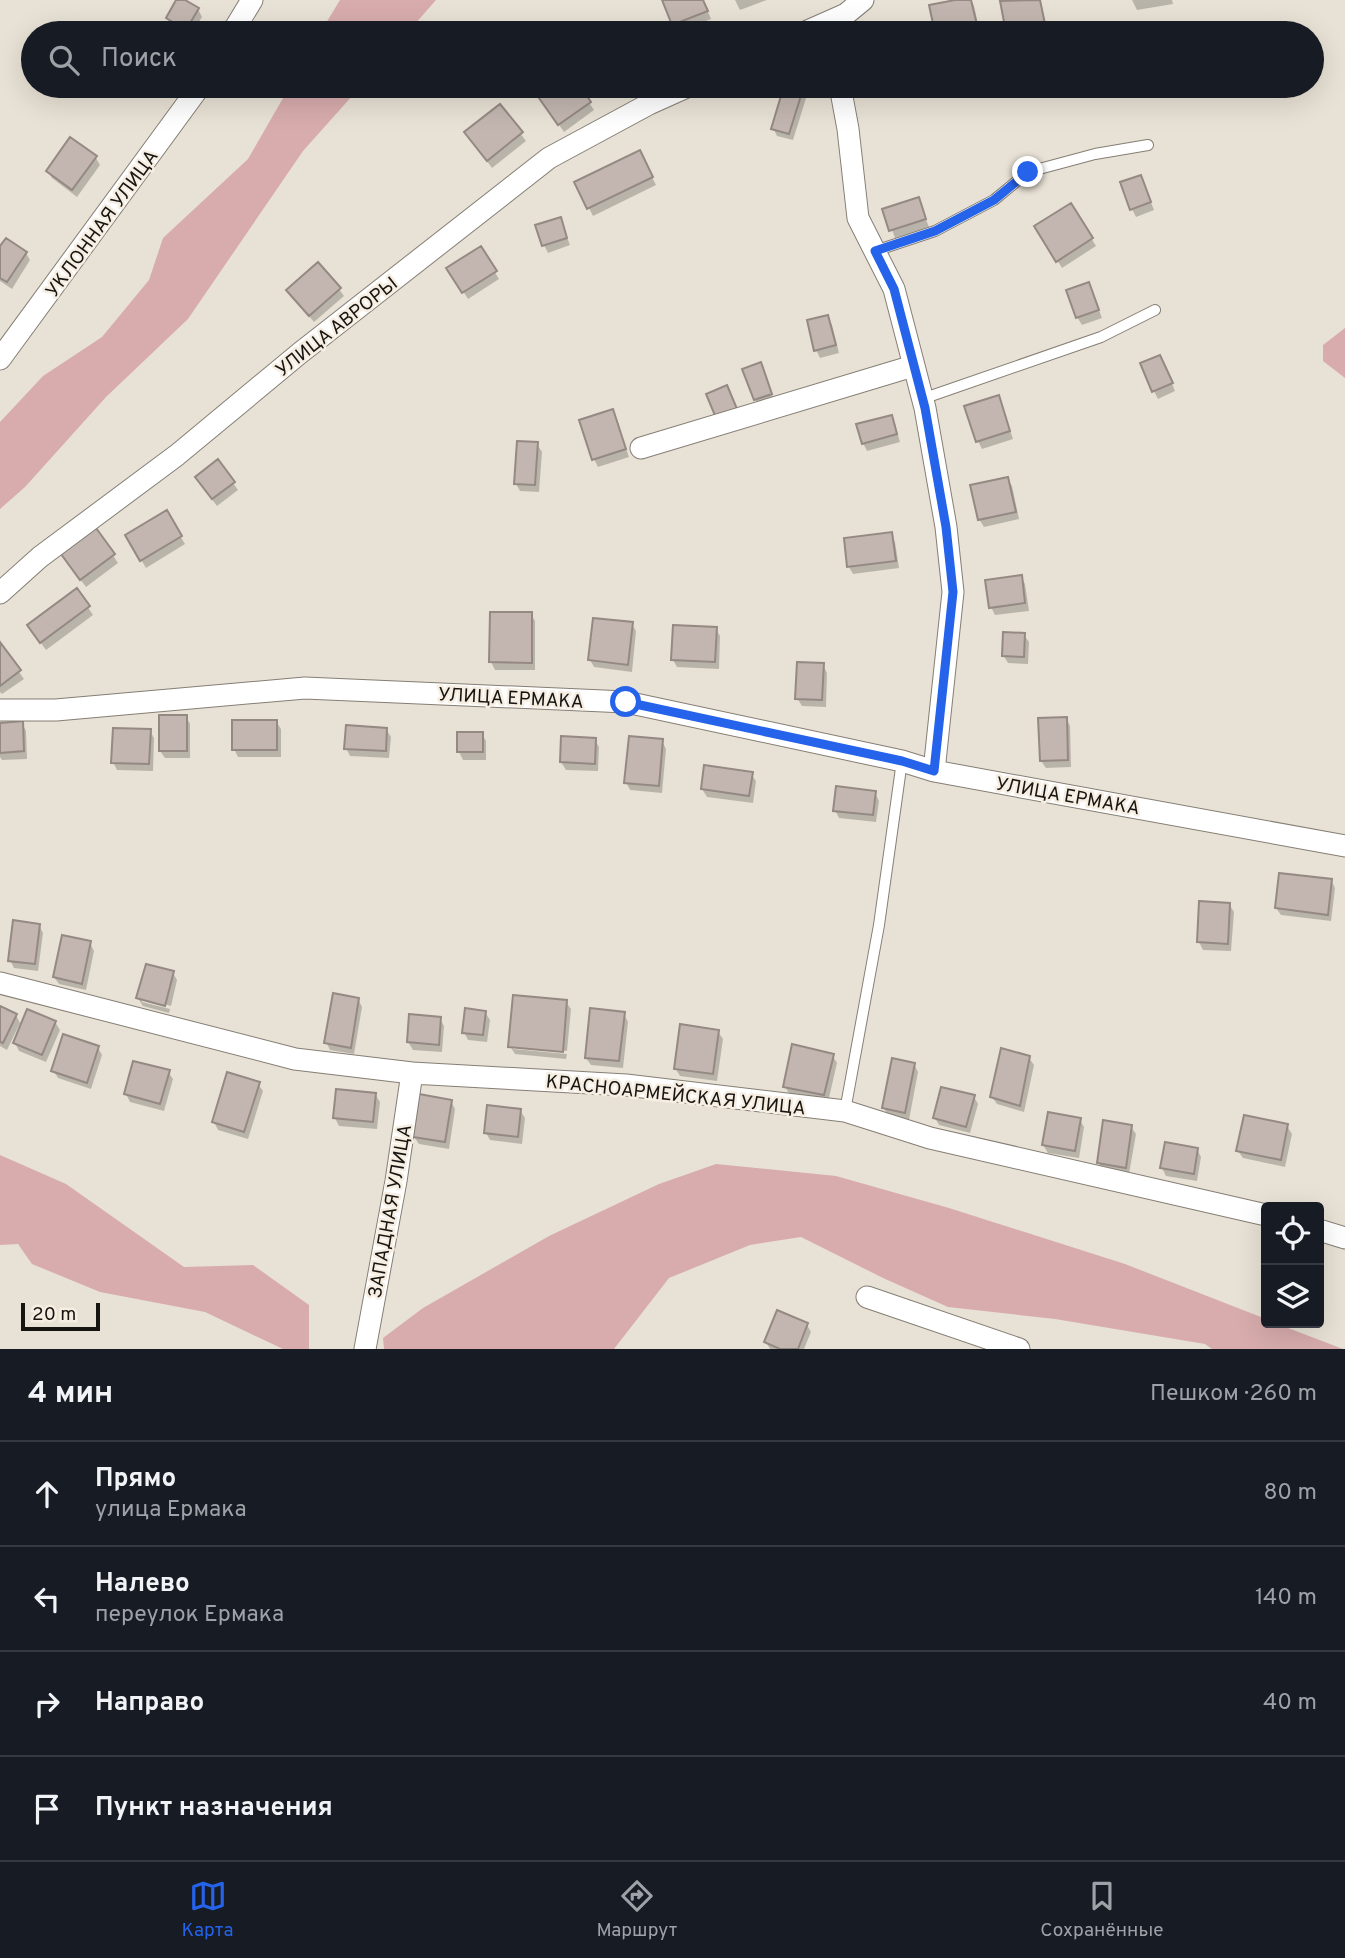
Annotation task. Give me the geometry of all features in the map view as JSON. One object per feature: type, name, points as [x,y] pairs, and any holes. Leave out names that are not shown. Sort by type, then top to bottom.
[{"type":"street","points":[[239,21],[252,0]]},
{"type":"street","points":[[845,16],[863,0]]},
{"type":"street","name":"УКЛОННАЯ УЛИЦА","points":[[0,359],[192,98]]},
{"type":"street","name":"УЛИЦА АВРОРЫ","points":[[0,593],[40,557],[177,454],[300,353],[549,158],[662,98]]},
{"type":"street","points":[[842,98],[859,218],[894,289],[922,399],[946,527],[953,592],[934,771]]},
{"type":"street","points":[[641,448],[914,366]]},
{"type":"street","name":"УЛИЦА ЕРМАКА","points":[[0,710],[56,710],[305,688],[626,702],[902,761],[934,771],[1345,846]]},
{"type":"street","name":"КРАСНОАРМЕЙСКАЯ УЛИЦА","points":[[0,983],[295,1059],[412,1073],[626,1085],[845,1111],[930,1138],[1261,1214]]},
{"type":"street","name":"ЗАПАДНАЯ УЛИЦА","points":[[365,1349],[396,1181],[412,1073]]},
{"type":"street","points":[[1324,1232],[1345,1238]]},
{"type":"street","points":[[867,1297],[1019,1349]]},
{"type":"lane","points":[[875,251],[935,231],[994,200],[1028,172],[1095,154],[1148,145]]},
{"type":"lane","points":[[922,399],[1101,337],[1155,310]]},
{"type":"lane","points":[[845,1111],[879,925],[902,761]]},
{"type":"shaded area","points":[[340,0],[436,0],[418,21],[327,21]]},
{"type":"shaded area","points":[[283,98],[350,98],[303,151],[188,319],[106,397],[25,487],[0,509],[0,422],[43,376],[102,337],[149,280],[163,238],[248,159]]},
{"type":"shaded area","points":[[1345,328],[1345,378],[1323,361],[1323,345]]},
{"type":"shaded area","points":[[0,1155],[66,1184],[184,1267],[253,1265],[309,1305],[309,1349],[283,1349],[205,1312],[100,1292],[32,1264],[18,1244],[0,1245]]},
{"type":"shaded area","points":[[716,1164],[836,1176],[949,1208],[1125,1264],[1261,1317],[1261,1328],[1288,1328],[1343,1349],[1212,1349],[1205,1344],[1055,1319],[948,1307],[801,1237],[750,1245],[669,1278],[614,1349],[384,1349],[383,1338],[423,1308],[549,1236],[659,1184]]},
{"type":"building","points":[[176,0],[185,0],[199,8],[191,21],[171,21],[166,18]]},
{"type":"building","points":[[662,0],[703,0],[708,11],[682,21],[670,21]]},
{"type":"building","points":[[971,0],[976,21],[932,21],[929,5]]},
{"type":"building","points":[[1040,0],[1044,21],[1004,21],[1000,1]]},
{"type":"building","points":[[539,98],[588,98],[591,102],[558,125]]},
{"type":"building","points":[[780,98],[800,98],[789,134],[771,129]]},
{"type":"building","points":[[500,104],[523,132],[487,161],[464,132]]},
{"type":"building","points":[[70,137],[97,156],[72,190],[46,171]]},
{"type":"building","points":[[640,150],[653,177],[587,209],[574,182]]},
{"type":"building","points":[[1141,175],[1151,202],[1130,210],[1120,182]]},
{"type":"building","points":[[919,197],[926,219],[889,231],[882,209]]},
{"type":"building","points":[[1071,203],[1093,238],[1056,262],[1034,226]]},
{"type":"building","points":[[561,217],[567,238],[542,246],[535,225]]},
{"type":"building","points":[[6,238],[27,252],[7,282],[0,278],[0,246]]},
{"type":"building","points":[[481,246],[497,271],[462,293],[446,268]]},
{"type":"building","points":[[318,262],[341,288],[309,316],[286,290]]},
{"type":"building","points":[[1089,282],[1099,310],[1076,318],[1066,290]]},
{"type":"building","points":[[828,315],[836,345],[814,351],[807,320]]},
{"type":"building","points":[[1160,355],[1173,383],[1152,392],[1140,363]]},
{"type":"building","points":[[761,362],[772,394],[754,400],[742,369]]},
{"type":"building","points":[[727,385],[737,409],[716,418],[706,394]]},
{"type":"building","points":[[999,395],[1010,431],[976,442],[964,406]]},
{"type":"building","points":[[613,409],[626,449],[592,460],[579,420]]},
{"type":"building","points":[[892,415],[897,434],[862,444],[856,424]]},
{"type":"building","points":[[517,441],[538,442],[535,485],[514,484]]},
{"type":"building","points":[[218,459],[235,482],[212,499],[195,477]]},
{"type":"building","points":[[1008,477],[1016,512],[978,520],[970,485]]},
{"type":"building","points":[[167,510],[182,536],[140,561],[125,535]]},
{"type":"building","points":[[96,528],[115,554],[80,580],[61,554]]},
{"type":"building","points":[[892,532],[896,561],[847,567],[844,538]]},
{"type":"building","points":[[1022,575],[1025,603],[989,608],[985,580]]},
{"type":"building","points":[[77,588],[90,606],[40,643],[27,625]]},
{"type":"building","points":[[490,612],[532,612],[532,663],[489,662]]},
{"type":"building","points":[[593,618],[633,622],[628,665],[588,660]]},
{"type":"building","points":[[673,625],[717,627],[715,662],[671,660]]},
{"type":"building","points":[[1003,632],[1025,633],[1024,657],[1002,656]]},
{"type":"building","points":[[0,642],[21,670],[0,686]]},
{"type":"building","points":[[797,662],[824,663],[822,700],[795,699]]},
{"type":"building","points":[[159,715],[187,715],[187,751],[159,751]]},
{"type":"building","points":[[1067,717],[1068,760],[1040,761],[1038,718]]},
{"type":"building","points":[[232,720],[277,720],[277,750],[232,750]]},
{"type":"building","points":[[23,721],[24,751],[0,753],[0,723]]},
{"type":"building","points":[[346,725],[387,728],[386,751],[344,749]]},
{"type":"building","points":[[113,728],[151,729],[149,764],[111,763]]},
{"type":"building","points":[[457,732],[483,732],[483,752],[457,752]]},
{"type":"building","points":[[561,736],[596,738],[595,764],[560,762]]},
{"type":"building","points":[[629,736],[663,739],[659,786],[624,783]]},
{"type":"building","points":[[704,765],[753,772],[749,796],[701,789]]},
{"type":"building","points":[[836,786],[876,791],[873,815],[833,811]]},
{"type":"building","points":[[1279,873],[1332,879],[1328,915],[1275,908]]},
{"type":"building","points":[[1199,901],[1230,903],[1228,944],[1197,942]]},
{"type":"building","points":[[13,920],[40,924],[35,964],[8,961]]},
{"type":"building","points":[[62,935],[91,941],[82,984],[53,977]]},
{"type":"building","points":[[146,964],[174,971],[165,1006],[136,998]]},
{"type":"building","points":[[333,993],[359,998],[351,1048],[324,1043]]},
{"type":"building","points":[[513,995],[567,1000],[563,1052],[508,1047]]},
{"type":"building","points":[[0,1006],[17,1014],[3,1043],[0,1042]]},
{"type":"building","points":[[465,1008],[486,1011],[483,1035],[462,1033]]},
{"type":"building","points":[[590,1008],[625,1012],[619,1061],[585,1058]]},
{"type":"building","points":[[27,1009],[56,1021],[42,1055],[13,1043]]},
{"type":"building","points":[[409,1014],[441,1017],[439,1045],[407,1042]]},
{"type":"building","points":[[680,1024],[719,1030],[713,1074],[674,1069]]},
{"type":"building","points":[[63,1034],[99,1046],[87,1083],[51,1071]]},
{"type":"building","points":[[792,1044],[834,1054],[824,1095],[783,1087]]},
{"type":"building","points":[[1001,1048],[1030,1056],[1020,1106],[990,1097]]},
{"type":"building","points":[[892,1058],[915,1063],[905,1113],[882,1108]]},
{"type":"building","points":[[133,1061],[170,1070],[160,1104],[124,1094]]},
{"type":"building","points":[[227,1072],[260,1082],[244,1132],[212,1122]]},
{"type":"building","points":[[941,1087],[975,1095],[966,1127],[933,1118]]},
{"type":"building","points":[[336,1089],[376,1093],[373,1122],[333,1118]]},
{"type":"building","points":[[419,1094],[452,1100],[445,1142],[413,1137]]},
{"type":"building","points":[[487,1105],[521,1109],[518,1137],[484,1133]]},
{"type":"building","points":[[1048,1112],[1081,1118],[1075,1151],[1042,1145]]},
{"type":"building","points":[[1244,1115],[1288,1124],[1281,1160],[1236,1151]]},
{"type":"building","points":[[1103,1120],[1132,1125],[1126,1168],[1097,1163]]},
{"type":"building","points":[[1165,1142],[1198,1148],[1194,1174],[1160,1168]]},
{"type":"building","points":[[777,1310],[808,1323],[798,1349],[780,1349],[764,1342]]},
{"type":"route","points":[[626,702],[902,761],[934,771],[953,592],[946,527],[925,408],[894,289],[875,251],[935,231],[994,200],[1028,172]]}]
